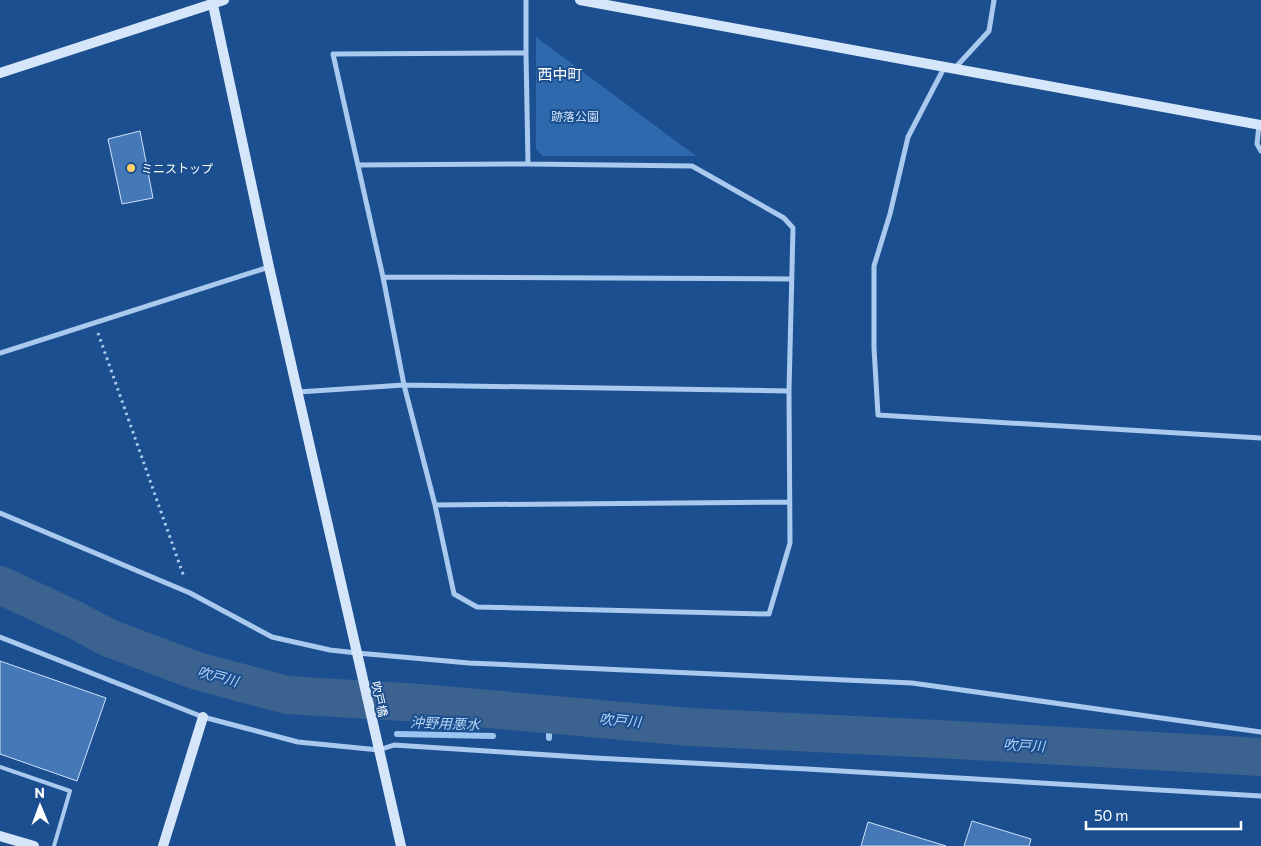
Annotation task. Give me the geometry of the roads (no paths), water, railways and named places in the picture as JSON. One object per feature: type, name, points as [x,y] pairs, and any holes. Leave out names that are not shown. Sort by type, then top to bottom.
[{"type":"street","points":[[0,73],[212,2],[224,0]]},
{"type":"street","points":[[526,0],[528,164]]},
{"type":"street","points":[[580,0],[1260,125],[1258,144],[1261,151]]},
{"type":"street","points":[[994,0],[989,31],[950,67],[908,137],[890,214],[874,266],[874,348],[878,415],[1261,438]]},
{"type":"street","name":"吹戸橋","points":[[212,2],[401,846]]},
{"type":"street","points":[[358,164],[692,166],[784,218],[793,228],[789,391],[790,543],[769,614],[477,607],[454,594],[435,505],[404,385],[333,54],[526,53]]},
{"type":"street","points":[[0,353],[270,267]]},
{"type":"street","points":[[382,276],[792,279]]},
{"type":"street","points":[[298,392],[404,385],[789,391]]},
{"type":"street","points":[[435,505],[790,502]]},
{"type":"street","points":[[0,513],[190,594],[272,637],[330,650],[468,663],[912,683],[1261,732]]},
{"type":"street","points":[[0,636],[203,717],[298,742],[380,750],[394,745],[1261,796]]},
{"type":"street","points":[[163,846],[203,717]]},
{"type":"street","points":[[0,836],[34,846]]},
{"type":"lane","points":[[0,767],[70,791],[54,846]]},
{"type":"waterway","name":"吹戸川","points":[[0,585],[109,638],[197,671],[287,695],[421,703],[690,727],[1261,757]]},
{"type":"waterway","name":"沖野用悪水","points":[[549,714],[549,738]]},
{"type":"waterway","name":"沖野用悪水","points":[[397,734],[493,736]]},
{"type":"place","name":"ミニストップ","points":[[131,168]]},
{"type":"district","name":"西中町","points":[[560,74]]},
{"type":"park label","name":"跡落公園","points":[[575,116]]}]
